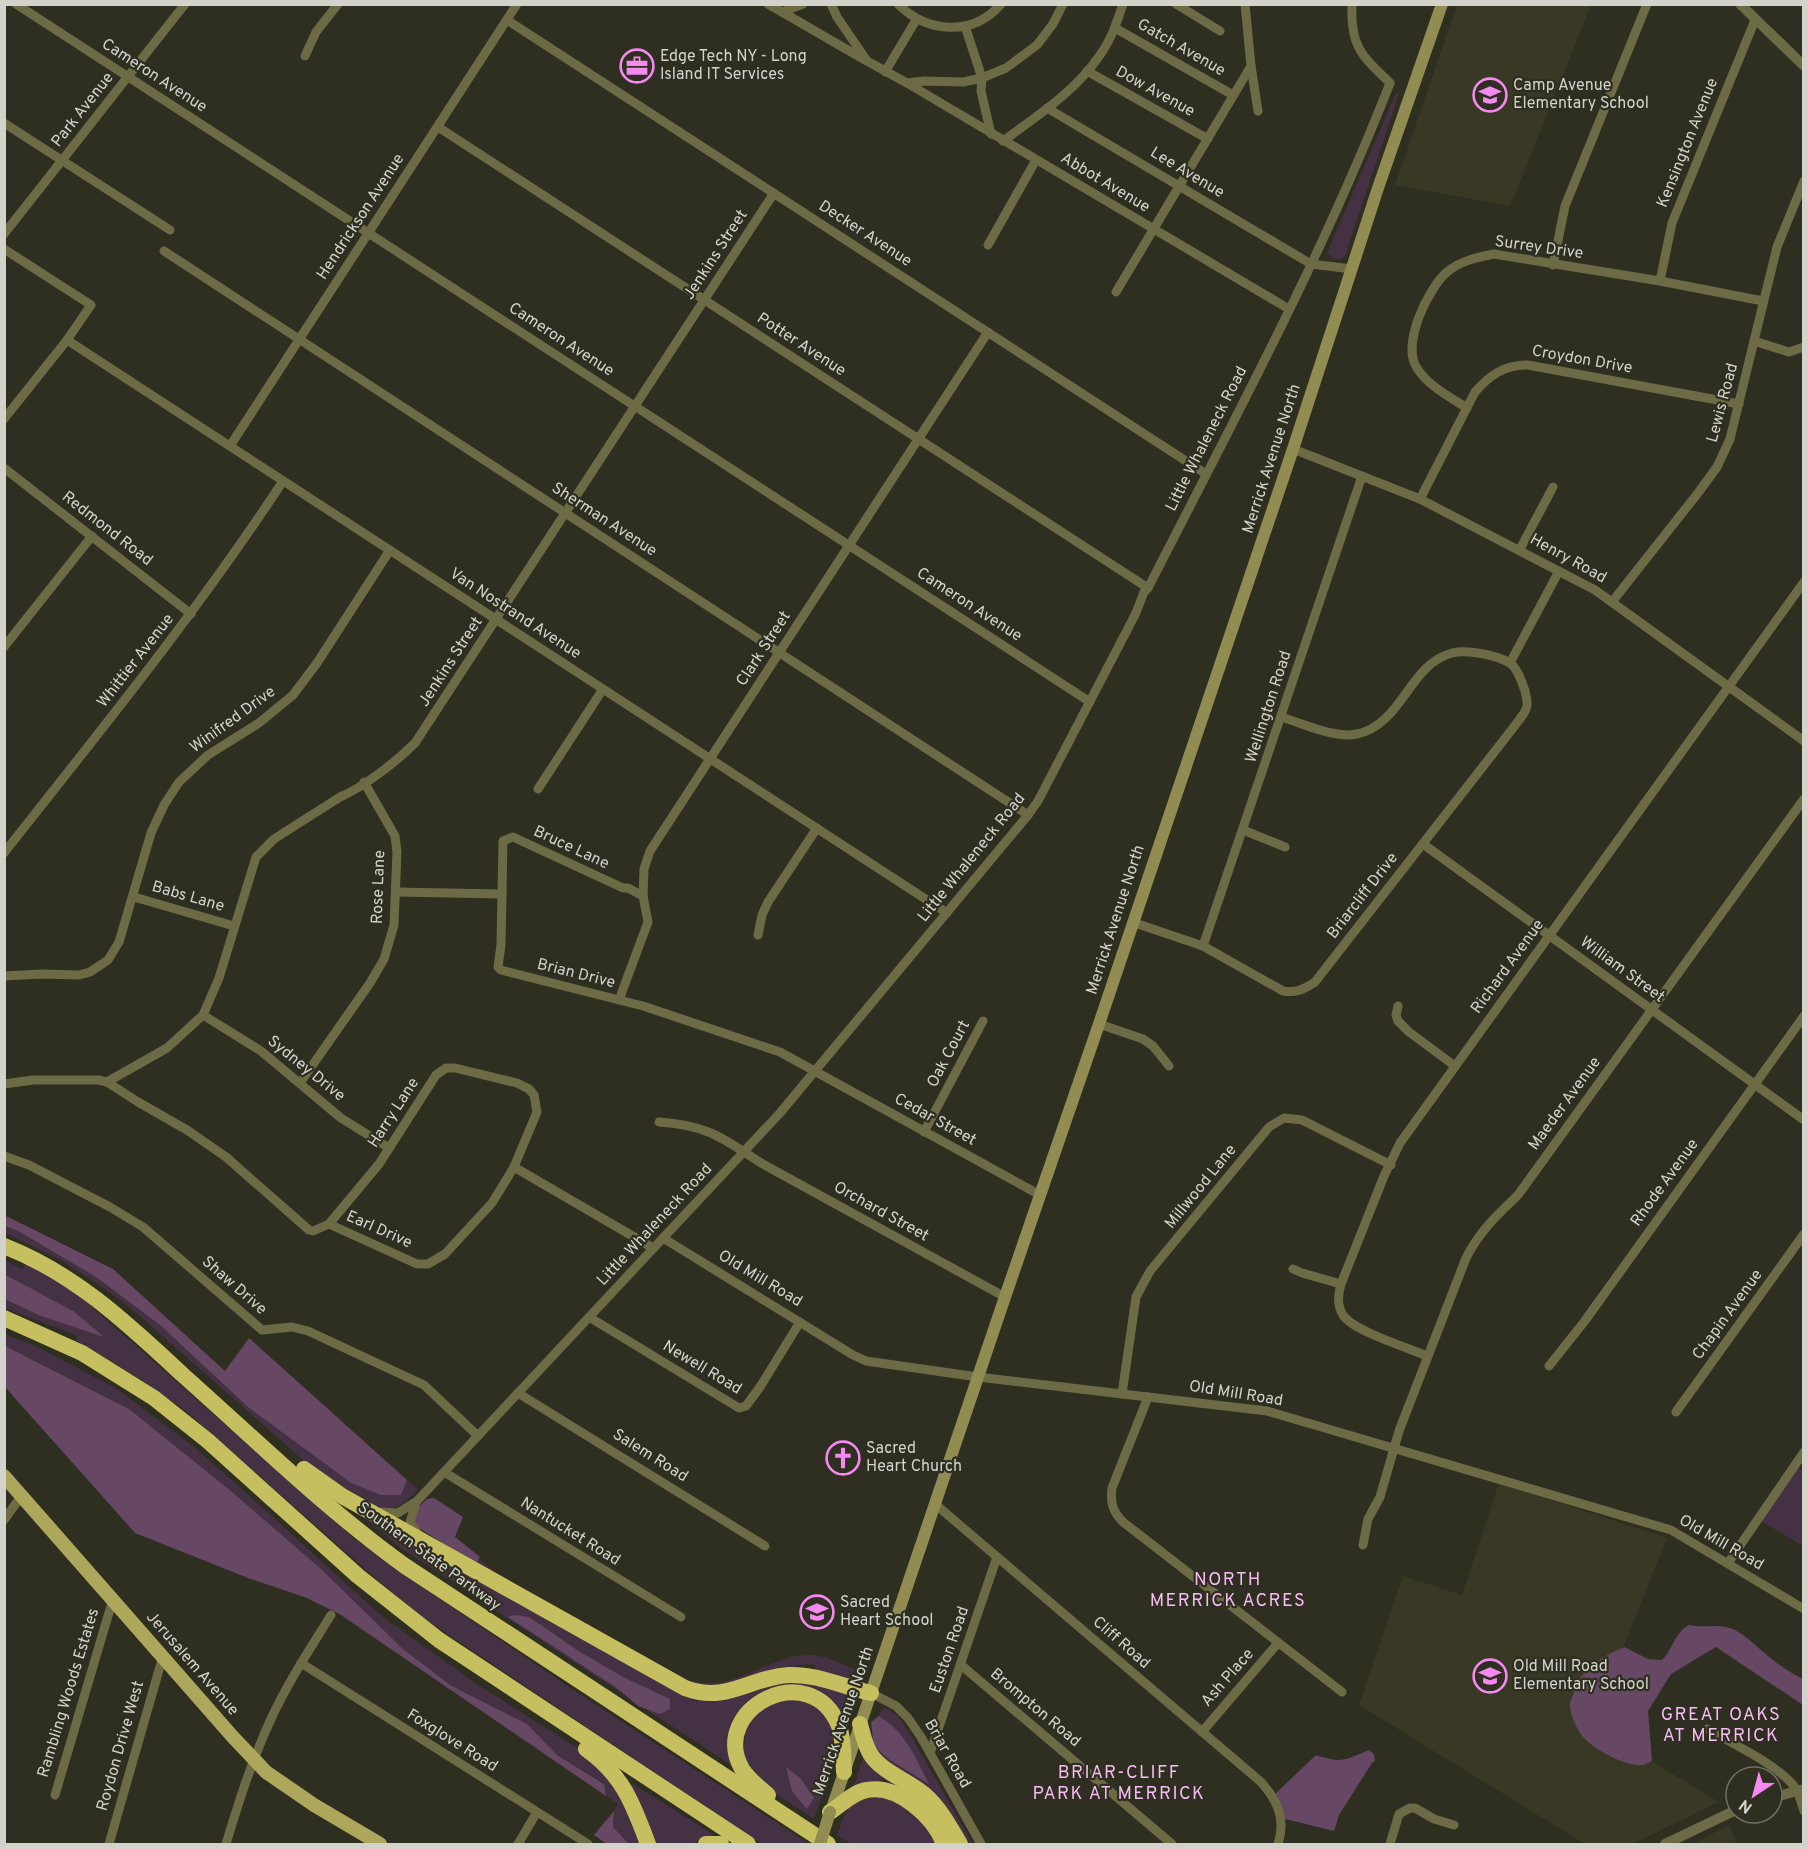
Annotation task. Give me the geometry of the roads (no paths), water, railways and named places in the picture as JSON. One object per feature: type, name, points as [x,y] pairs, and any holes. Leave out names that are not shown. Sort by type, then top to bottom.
[{"type":"highway","name":"Southern State Parkway","points":[[4,1246],[46,1266],[88,1292],[107,1307],[351,1525],[391,1556],[828,1845]]},
{"type":"highway","points":[[4,1318],[82,1353],[154,1398],[195,1430],[385,1598],[458,1654],[748,1845]]},
{"type":"highway","points":[[186,1378],[255,1425],[320,1482],[355,1504],[669,1680],[693,1691],[720,1694],[777,1677],[795,1675],[824,1678],[871,1693]]},
{"type":"highway","points":[[458,1654],[502,1694],[589,1751],[611,1770],[630,1797],[648,1845]]},
{"type":"highway","points":[[804,1829],[743,1770],[738,1757],[737,1738],[746,1715],[760,1701],[778,1693],[792,1692],[812,1697],[828,1710],[838,1725],[844,1772]]},
{"type":"highway","points":[[860,1724],[866,1745],[874,1759],[920,1790],[932,1802],[960,1845]]},
{"type":"highway","points":[[830,1812],[861,1791],[876,1789],[887,1791],[899,1796],[918,1810],[934,1827],[944,1845]]},
{"type":"highway","points":[[706,1845],[721,1845]]},
{"type":"main road","name":"Merrick Avenue North","points":[[820,1845],[1442,4]]},
{"type":"main road","name":"Jerusalem Avenue","points":[[4,1476],[266,1772],[380,1845]]},
{"type":"street","name":"Cameron Avenue","points":[[16,4],[1090,702]]},
{"type":"street","name":"Park Avenue","points":[[4,234],[185,4]]},
{"type":"street","points":[[305,56],[316,32],[338,4]]},
{"type":"street","name":"Hendrickson Avenue","points":[[230,446],[517,4]]},
{"type":"street","points":[[768,4],[867,61]]},
{"type":"street","points":[[782,12],[803,4]]},
{"type":"street","points":[[831,4],[837,17],[867,61]]},
{"type":"street","points":[[898,4],[916,20],[935,27],[955,28],[989,16],[1001,4]]},
{"type":"street","points":[[907,83],[963,82],[982,78],[1006,68],[1032,49],[1053,24],[1063,4]]},
{"type":"street","points":[[1004,141],[1067,92],[1087,71],[1100,55],[1115,28],[1123,4]]},
{"type":"street","points":[[1176,4],[1220,31]]},
{"type":"street","points":[[1245,4],[1258,111]]},
{"type":"street","name":"Little Whaleneck Road","points":[[355,1504],[393,1514],[417,1501],[744,1152],[815,1071],[1038,801],[1136,613],[1144,592],[1289,309],[1345,192],[1390,83],[1360,52],[1354,40],[1352,4]]},
{"type":"street","points":[[1553,265],[1565,206],[1647,4]]},
{"type":"street","points":[[1740,4],[1803,66]]},
{"type":"street","name":"Decker Avenue","points":[[507,20],[1206,474]]},
{"type":"street","points":[[885,72],[916,20]]},
{"type":"street","name":"Kensington Avenue","points":[[1660,281],[1672,223],[1755,20]]},
{"type":"street","points":[[965,26],[982,78],[981,91],[991,134]]},
{"type":"street","name":"Gatch Avenue","points":[[1115,28],[1233,95]]},
{"type":"street","name":"Abbot Avenue","points":[[867,61],[1289,309]]},
{"type":"street","points":[[1116,292],[1251,66]]},
{"type":"street","name":"Dow Avenue","points":[[1087,71],[1208,139]]},
{"type":"street","name":"Lee Avenue","points":[[1047,108],[1311,264]]},
{"type":"street","points":[[4,123],[170,230]]},
{"type":"street","name":"Potter Avenue","points":[[438,127],[1148,588]]},
{"type":"street","points":[[988,245],[1036,160]]},
{"type":"street","name":"Lewis Road","points":[[1612,602],[1717,467],[1730,439],[1777,247],[1803,181]]},
{"type":"street","name":"Jenkins Street","points":[[107,1082],[167,1048],[203,1015],[219,978],[252,866],[264,848],[398,760],[415,743],[774,193]]},
{"type":"street","points":[[4,249],[91,305],[67,340],[4,419]]},
{"type":"street","name":"Sherman Avenue","points":[[164,251],[1028,815]]},
{"type":"street","name":"Surrey Drive","points":[[1467,408],[1438,389],[1415,367],[1412,342],[1427,299],[1447,272],[1479,257],[1494,254],[1660,281],[1762,301]]},
{"type":"street","points":[[1311,264],[1352,269]]},
{"type":"street","name":"Clark Street","points":[[619,1000],[648,922],[642,896],[644,869],[650,851],[988,332]]},
{"type":"street","name":"Van Nostrand Avenue","points":[[67,340],[947,913]]},
{"type":"street","points":[[1754,341],[1789,352],[1803,347]]},
{"type":"street","name":"Croydon Drive","points":[[1420,499],[1475,392],[1487,378],[1502,369],[1519,365],[1739,404]]},
{"type":"street","name":"Henry Road","points":[[1293,449],[1420,499],[1595,590],[1803,741]]},
{"type":"street","name":"Redmond Road","points":[[4,468],[191,614]]},
{"type":"street","name":"Wellington Road","points":[[1203,946],[1362,476]]},
{"type":"street","name":"Whittier Avenue","points":[[4,854],[191,614],[236,553],[283,481]]},
{"type":"street","points":[[1520,549],[1553,487]]},
{"type":"street","points":[[4,647],[92,536]]},
{"type":"street","name":"Winifred Drive","points":[[4,976],[79,975],[90,972],[108,960],[115,951],[134,897],[151,833],[164,805],[179,783],[208,755],[259,723],[293,695],[317,663],[390,550]]},
{"type":"street","points":[[1281,717],[1338,735],[1359,734],[1383,721],[1429,664],[1442,656],[1454,652],[1470,651],[1510,663],[1559,571]]},
{"type":"street","name":"Richard Avenue","points":[[1428,1356],[1351,1323],[1344,1316],[1339,1305],[1341,1284],[1390,1165],[1407,1133],[1803,582]]},
{"type":"street","name":"Briarcliff Drive","points":[[1132,922],[1203,946],[1283,991],[1294,993],[1315,982],[1527,708],[1523,686],[1517,671],[1510,663]]},
{"type":"street","points":[[537,789],[603,689]]},
{"type":"street","name":"Rose Lane","points":[[300,1083],[384,959],[394,925],[397,852],[395,836],[364,782]]},
{"type":"street","name":"Maeder Avenue","points":[[1363,1545],[1368,1519],[1380,1497],[1399,1431],[1466,1258],[1478,1237],[1518,1195],[1803,799]]},
{"type":"street","points":[[758,935],[762,915],[768,902],[817,828]]},
{"type":"street","points":[[1243,830],[1285,847]]},
{"type":"street","name":"Bruce Lane","points":[[502,894],[503,841],[513,837],[642,896]]},
{"type":"street","name":"William Street","points":[[1423,844],[1803,1120]]},
{"type":"street","points":[[396,892],[502,894]]},
{"type":"street","name":"Brian Drive","points":[[502,894],[498,967],[501,970],[643,1006],[780,1052],[815,1071]]},
{"type":"street","name":"Babs Lane","points":[[134,897],[234,926]]},
{"type":"street","points":[[1398,1006],[1396,1015],[1403,1027],[1455,1066]]},
{"type":"street","name":"Sydney Drive","points":[[203,1015],[261,1052],[341,1118],[389,1148]]},
{"type":"street","name":"Rhode Avenue","points":[[1549,1366],[1584,1322],[1803,1016]]},
{"type":"street","name":"Oak Court","points":[[924,1132],[983,1021]]},
{"type":"street","points":[[1099,1024],[1143,1039],[1154,1046],[1169,1066]]},
{"type":"street","name":"Harry Lane","points":[[329,1224],[379,1164],[436,1075],[446,1068],[455,1068],[517,1083],[529,1089],[534,1095],[537,1112],[514,1167]]},
{"type":"street","name":"Cedar Street","points":[[815,1071],[1040,1195]]},
{"type":"street","name":"Earl Drive","points":[[4,1084],[33,1080],[107,1082],[188,1130],[226,1157],[309,1230],[313,1231],[329,1224],[417,1264],[428,1264],[445,1254],[492,1203],[514,1167]]},
{"type":"street","name":"Millwood Lane","points":[[1122,1394],[1136,1297],[1140,1287],[1150,1271],[1269,1127],[1284,1118],[1302,1120],[1390,1165]]},
{"type":"street","name":"Orchard Street","points":[[659,1122],[680,1123],[712,1132],[761,1163],[1005,1297]]},
{"type":"street","name":"Shaw Drive","points":[[4,1156],[29,1165],[110,1207],[143,1227],[261,1330],[292,1327],[308,1331],[406,1375],[424,1385],[478,1436]]},
{"type":"street","points":[[514,1167],[653,1248]]},
{"type":"street","name":"Chapin Avenue","points":[[1676,1412],[1803,1234]]},
{"type":"street","name":"Old Mill Road","points":[[663,1238],[866,1361],[1267,1412],[1671,1530],[1803,1609]]},
{"type":"street","points":[[1293,1269],[1341,1284]]},
{"type":"street","name":"Newell Road","points":[[589,1317],[739,1408],[746,1406],[760,1387],[800,1322]]},
{"type":"street","name":"Salem Road","points":[[518,1393],[765,1546]]},
{"type":"street","points":[[1148,1397],[1112,1488],[1111,1497],[1116,1515],[1342,1692]]},
{"type":"street","points":[[1728,1563],[1803,1452]]},
{"type":"street","name":"Nantucket Road","points":[[444,1472],[681,1617]]},
{"type":"street","points":[[4,1520],[22,1495]]},
{"type":"street","points":[[417,1501],[410,1518],[411,1526],[442,1553]]},
{"type":"street","name":"Cliff Road","points":[[935,1504],[1261,1782],[1274,1796],[1280,1811],[1282,1823],[1278,1845]]},
{"type":"street","name":"Euston Road","points":[[930,1754],[997,1557]]},
{"type":"street","name":"Rambling Woods Estates","points":[[55,1795],[113,1599]]},
{"type":"street","points":[[226,1845],[243,1786],[272,1717],[301,1663],[331,1615]]},
{"type":"street","name":"Ash Place","points":[[1202,1731],[1278,1644]]},
{"type":"street","name":"Roydon Drive West","points":[[109,1845],[163,1656]]},
{"type":"street","name":"Foxglove Road","points":[[301,1663],[588,1845]]},
{"type":"street","name":"Brompton Road","points":[[961,1665],[1172,1845]]},
{"type":"street","name":"Briar Road","points":[[871,1693],[889,1701],[902,1712],[921,1737],[981,1845]]},
{"type":"street","points":[[1707,1729],[1771,1766],[1800,1790],[1803,1811]]},
{"type":"street","points":[[1784,1795],[1800,1790]]},
{"type":"street","points":[[1390,1845],[1399,1814],[1410,1808],[1415,1808],[1446,1824],[1454,1825]]},
{"type":"street","points":[[518,1845],[537,1812]]},
{"type":"street","points":[[1665,1845],[1724,1816]]},
{"type":"place","name":"Edge Tech NY - Long Island IT Services","points":[[637,66]]},
{"type":"place","name":"Camp Avenue Elementary School","points":[[1490,95]]},
{"type":"place","name":"Sacred Heart Church","points":[[843,1458]]},
{"type":"place","name":"Sacred Heart School","points":[[817,1612]]},
{"type":"place","name":"Old Mill Road Elementary School","points":[[1490,1676]]},
{"type":"district","name":"NORTH MERRICK ACRES","points":[[1228,1590]]},
{"type":"district","name":"GREAT OAKS AT MERRICK","points":[[1721,1725]]},
{"type":"district","name":"BRIAR-CLIFF PARK AT MERRICK","points":[[1119,1783]]}]
